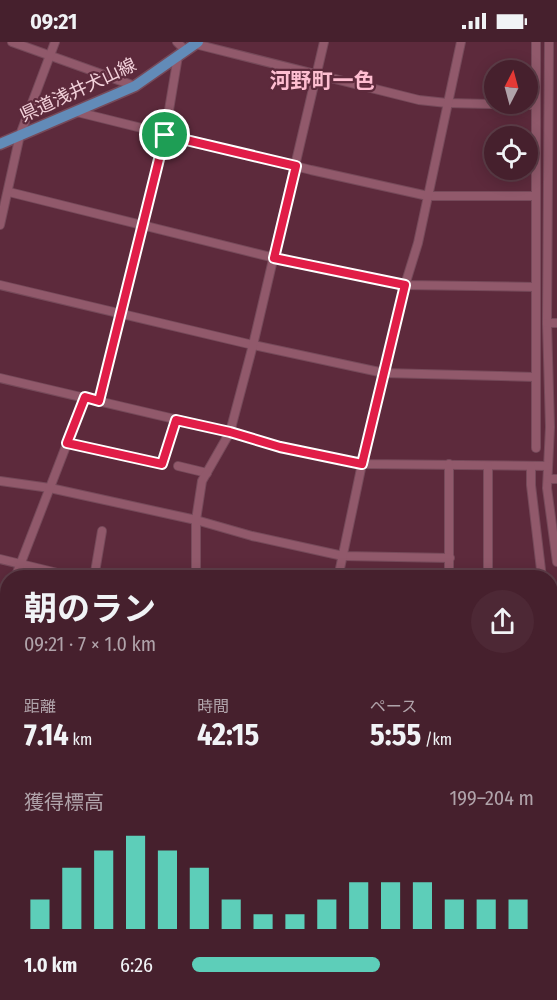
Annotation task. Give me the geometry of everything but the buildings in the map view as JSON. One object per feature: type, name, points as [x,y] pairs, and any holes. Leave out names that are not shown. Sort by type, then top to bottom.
[{"type":"main road","name":"県道浅井犬山線","points":[[0,144],[135,86],[197,43]]},
{"type":"street","points":[[12,42],[135,86]]},
{"type":"street","points":[[0,225],[9,192],[16,137],[55,42]]},
{"type":"street","points":[[99,401],[165,135],[182,53],[177,42]]},
{"type":"street","points":[[196,570],[196,520],[202,481],[230,432],[254,345],[324,42]]},
{"type":"street","points":[[340,570],[362,464],[429,196],[461,42]]},
{"type":"street","points":[[536,42],[536,60]]},
{"type":"street","points":[[549,42],[553,82],[553,451],[548,466],[552,479],[557,562]]},
{"type":"street","points":[[197,43],[419,100],[484,104]]},
{"type":"street","points":[[77,112],[165,135],[429,196],[536,196]]},
{"type":"street","points":[[536,114],[536,448]]},
{"type":"street","points":[[0,134],[16,137]]},
{"type":"street","points":[[9,192],[274,258],[405,285],[536,287]]},
{"type":"street","points":[[0,285],[384,373],[535,377]]},
{"type":"street","points":[[0,378],[230,432],[280,447],[362,464],[548,466]]},
{"type":"street","points":[[17,570],[85,397]]},
{"type":"street","points":[[67,443],[162,464],[176,420]]},
{"type":"street","points":[[449,464],[449,570]]},
{"type":"street","points":[[178,466],[207,473]]},
{"type":"street","points":[[488,466],[488,570]]},
{"type":"street","points":[[531,466],[531,485],[541,570]]},
{"type":"street","points":[[0,480],[50,488],[196,520],[252,536],[343,556],[450,558]]},
{"type":"street","points":[[95,570],[102,531]]},
{"type":"street","points":[[0,559],[47,570]]},
{"type":"district","name":"河野町一色","points":[[322,81]]},
{"type":"route","points":[[165,135],[296,166],[274,258],[405,285],[362,464],[280,447],[230,432],[176,420],[162,464],[67,443],[85,397],[99,401],[165,135]]}]
